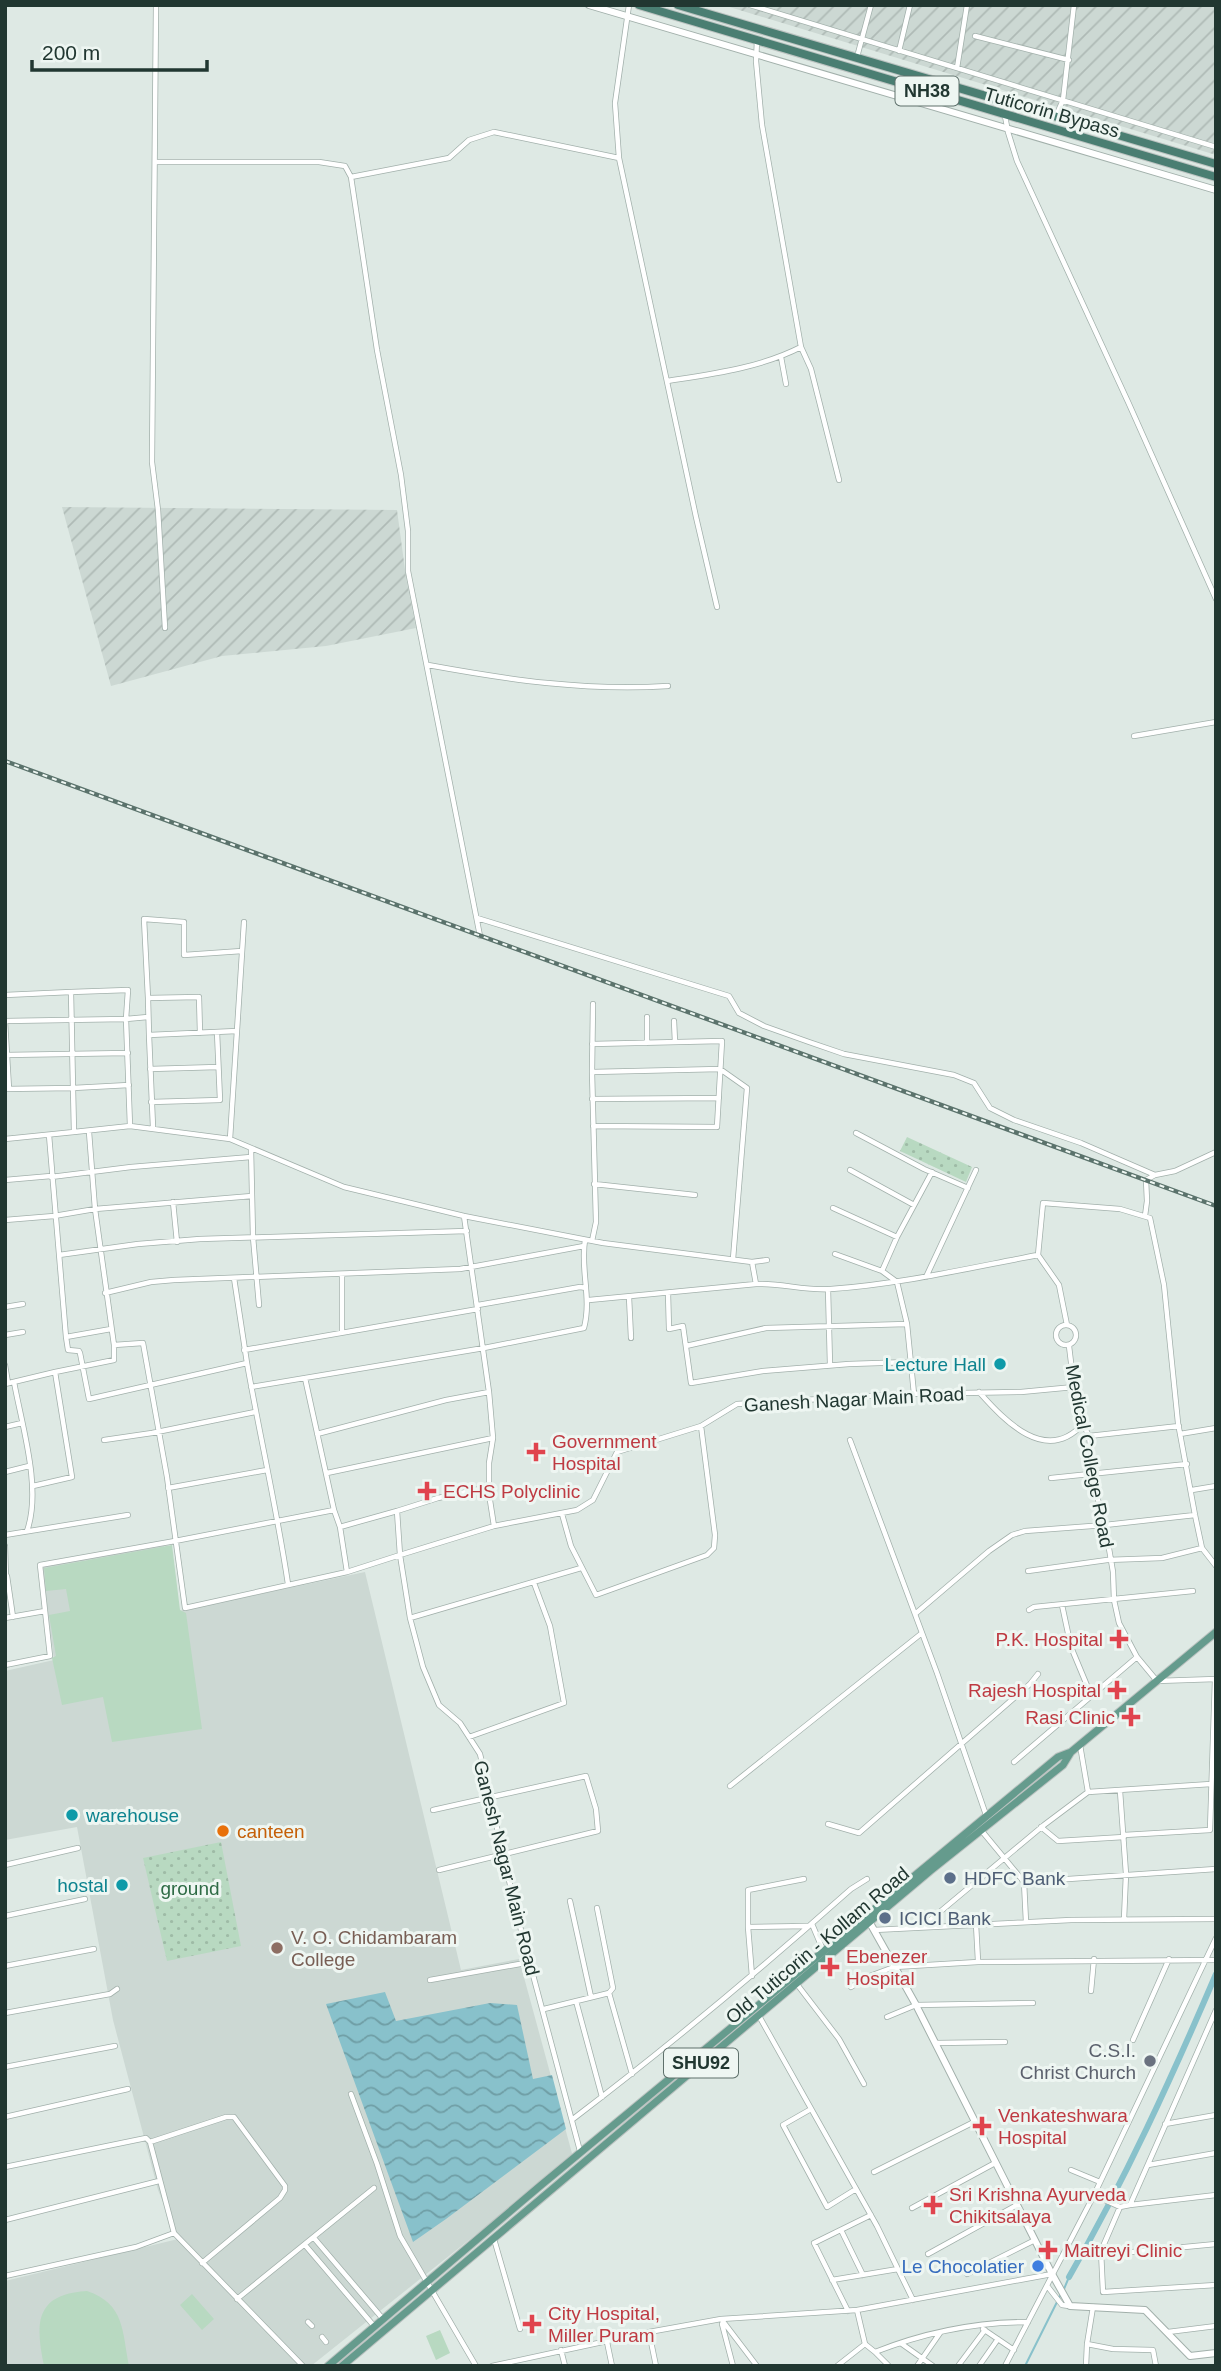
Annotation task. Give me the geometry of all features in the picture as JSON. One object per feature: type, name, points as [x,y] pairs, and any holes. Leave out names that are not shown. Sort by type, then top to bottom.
[{"type":"highway","name":"Tuticorin Bypass","points":[[639,5],[1216,177]]},
{"type":"highway","name":"Tuticorin Bypass","points":[[678,5],[1216,164]]},
{"type":"main road","name":"Old Tuticorin - Kollam Road","points":[[342,2366],[758,2015],[793,1981],[872,1926],[980,1829],[1063,1765],[1071,1752],[1216,1632]]},
{"type":"main road","points":[[328,2366],[581,2153],[793,1981],[823,1950],[1058,1758],[1071,1752]]},
{"type":"street","points":[[156,5],[152,462],[166,628]]},
{"type":"street","points":[[589,5],[1216,190]]},
{"type":"street","points":[[629,5],[615,103],[619,158],[717,607]]},
{"type":"street","points":[[750,5],[1216,147]]},
{"type":"street","points":[[857,57],[871,5]]},
{"type":"street","points":[[900,51],[910,5]]},
{"type":"street","points":[[957,68],[967,5]]},
{"type":"street","points":[[1055,117],[1063,100],[1074,5]]},
{"type":"street","points":[[975,36],[1069,60]]},
{"type":"street","points":[[757,40],[762,125],[801,347],[811,369],[839,480]]},
{"type":"street","points":[[1005,115],[1017,161],[1216,600]]},
{"type":"street","points":[[351,177],[449,158],[469,140],[494,132],[619,158]]},
{"type":"street","points":[[156,162],[319,162],[345,166],[351,177],[377,350],[401,475],[408,531],[408,571],[480,936]]},
{"type":"street","points":[[667,381],[717,373],[781,357],[801,347]]},
{"type":"street","points":[[781,357],[786,384]]},
{"type":"street","points":[[428,665],[546,684],[597,688],[668,686]]},
{"type":"street","points":[[1134,736],[1216,722]]},
{"type":"street","points":[[477,918],[729,996],[739,1013],[764,1026],[844,1054],[954,1075],[974,1083],[990,1108],[1155,1175]]},
{"type":"street","points":[[153,1127],[144,919],[184,922],[184,955],[242,951]]},
{"type":"street","points":[[230,1139],[244,922]]},
{"type":"street","points":[[5,995],[128,990],[126,1019],[130,1126]]},
{"type":"street","points":[[71,992],[74,1132]]},
{"type":"street","points":[[148,998],[199,997],[200,1033]]},
{"type":"street","points":[[105,1293],[151,1282],[472,1268],[584,1246],[596,1222],[593,1004]]},
{"type":"street","points":[[129,1085],[7,1089],[5,1021],[148,1017]]},
{"type":"street","points":[[647,1017],[648,1043]]},
{"type":"street","points":[[674,1021],[675,1042]]},
{"type":"street","points":[[149,1035],[237,1031]]},
{"type":"street","points":[[151,1102],[219,1100],[217,1032]]},
{"type":"street","points":[[592,1045],[722,1041],[717,1127],[593,1126]]},
{"type":"street","points":[[6,1055],[128,1053]]},
{"type":"street","points":[[150,1069],[218,1066]]},
{"type":"street","points":[[592,1072],[720,1069],[747,1088],[733,1259]]},
{"type":"street","points":[[593,1099],[719,1098]]},
{"type":"street","points":[[5,1139],[130,1126],[230,1139],[344,1187],[464,1216],[589,1240],[752,1262],[767,1260]]},
{"type":"street","points":[[9,1383],[114,1360],[95,1209],[89,1132]]},
{"type":"street","points":[[856,1133],[968,1188]]},
{"type":"street","points":[[49,1135],[66,1337],[68,1350],[79,1351],[89,1399],[247,1363]]},
{"type":"street","points":[[251,1149],[253,1237],[259,1305]]},
{"type":"street","points":[[1145,1216],[1146,1180],[1155,1175],[1175,1171],[1216,1152]]},
{"type":"street","points":[[5,1180],[251,1157]]},
{"type":"street","points":[[850,1170],[914,1205]]},
{"type":"street","points":[[926,1277],[976,1170]]},
{"type":"street","points":[[882,1271],[932,1172]]},
{"type":"street","points":[[594,1184],[695,1195]]},
{"type":"street","points":[[5,1220],[95,1209],[252,1196]]},
{"type":"street","points":[[173,1202],[177,1242]]},
{"type":"street","points":[[1066,1325],[1059,1285],[1038,1255],[1043,1203],[1120,1209],[1150,1218],[1164,1285],[1180,1434],[1195,1515],[1202,1548],[1216,1566]]},
{"type":"street","points":[[833,1208],[897,1237]]},
{"type":"street","points":[[464,1216],[489,1392],[493,1438],[489,1487],[494,1527]]},
{"type":"street","points":[[59,1255],[200,1239],[467,1231]]},
{"type":"street","points":[[251,1388],[584,1328],[589,1300],[584,1246]]},
{"type":"street","points":[[835,1254],[882,1271],[897,1282],[906,1324],[914,1394]]},
{"type":"street","points":[[589,1300],[769,1283],[828,1289],[897,1282],[1038,1255]]},
{"type":"street","points":[[752,1262],[756,1284]]},
{"type":"street","points":[[342,1274],[342,1332]]},
{"type":"street","points":[[234,1278],[244,1350],[279,1522],[288,1584]]},
{"type":"street","points":[[244,1350],[586,1288]]},
{"type":"street","points":[[828,1289],[830,1365]]},
{"type":"street","points":[[668,1293],[669,1329],[683,1326],[691,1383],[763,1371],[909,1362]]},
{"type":"street","points":[[629,1297],[631,1338]]},
{"type":"street","points":[[5,1307],[23,1304]]},
{"type":"street","points":[[685,1346],[765,1328],[906,1324]]},
{"type":"street","points":[[1066,1325],[1075,1329],[1077,1334],[1076,1340],[1069,1346],[1060,1344],[1056,1336],[1059,1328],[1066,1325]]},
{"type":"street","points":[[66,1337],[111,1329]]},
{"type":"street","points":[[5,1335],[23,1332]]},
{"type":"street","points":[[114,1345],[143,1343],[185,1608],[347,1572],[400,1555],[397,1511]]},
{"type":"street","name":"Medical College Road","points":[[1069,1346],[1074,1387],[1083,1424],[1089,1436],[1093,1472],[1111,1559],[1114,1600],[1119,1623],[1137,1657],[1157,1681]]},
{"type":"street","points":[[5,1365],[22,1423],[33,1486],[31,1520],[27,1531]]},
{"type":"street","points":[[33,1486],[72,1477],[55,1372]]},
{"type":"street","points":[[305,1378],[340,1527],[347,1572]]},
{"type":"street","name":"Ganesh Nagar Main Road","points":[[584,2162],[503,1856],[480,1754],[460,1723],[439,1705],[423,1667],[410,1618],[400,1555],[494,1527],[577,1510],[593,1500],[617,1452],[701,1426],[737,1404],[914,1394],[1021,1392],[1074,1387]]},
{"type":"street","points":[[317,1434],[446,1400],[489,1392]]},
{"type":"street","points":[[979,1392],[1004,1420],[1027,1435],[1048,1441],[1074,1434],[1083,1424]]},
{"type":"street","points":[[104,1440],[255,1412]]},
{"type":"street","points":[[5,1427],[22,1423]]},
{"type":"street","points":[[562,1514],[571,1546],[596,1595],[707,1555],[714,1548],[715,1535],[701,1426]]},
{"type":"street","points":[[1089,1436],[1179,1426]]},
{"type":"street","points":[[1180,1434],[1216,1428]]},
{"type":"street","points":[[327,1473],[493,1438]]},
{"type":"street","points":[[850,1440],[986,1816]]},
{"type":"street","points":[[1051,1478],[1187,1464]]},
{"type":"street","points":[[5,1472],[29,1466]]},
{"type":"street","points":[[168,1488],[267,1470]]},
{"type":"street","points":[[1192,1490],[1216,1486]]},
{"type":"street","points":[[340,1527],[438,1498],[489,1487]]},
{"type":"street","points":[[5,1665],[50,1656],[40,1565],[175,1542],[334,1510]]},
{"type":"street","points":[[5,1535],[128,1515]]},
{"type":"street","points":[[915,1614],[1012,1535],[1025,1531],[1195,1515]]},
{"type":"street","points":[[5,1546],[6,1577],[13,1617]]},
{"type":"street","points":[[1028,1571],[1111,1559],[1162,1558],[1202,1548]]},
{"type":"street","points":[[410,1618],[581,1567]]},
{"type":"street","points":[[469,1737],[564,1703],[550,1626],[534,1583]]},
{"type":"street","points":[[1029,1610],[1193,1591]]},
{"type":"street","points":[[1062,1605],[1070,1647],[1091,1695]]},
{"type":"street","points":[[5,1618],[45,1611]]},
{"type":"street","points":[[730,1786],[922,1633]]},
{"type":"street","points":[[1014,1762],[1137,1657]]},
{"type":"street","points":[[828,1824],[859,1833],[1030,1684],[1038,1674]]},
{"type":"street","points":[[1041,1827],[1058,1841],[1210,1830],[1215,1679],[1157,1681]]},
{"type":"street","points":[[1080,1745],[1088,1792]]},
{"type":"street","points":[[433,1810],[586,1776],[596,1809],[598,1831],[439,1870]]},
{"type":"street","points":[[923,1926],[1004,1857],[1088,1792],[1210,1784]]},
{"type":"street","points":[[1120,1791],[1126,1874],[1124,1919]]},
{"type":"street","points":[[980,1829],[1024,1882],[1027,1922]]},
{"type":"street","points":[[5,1865],[78,1848]]},
{"type":"street","points":[[1024,1882],[1216,1869]]},
{"type":"street","points":[[752,1976],[748,1890],[804,1879]]},
{"type":"street","points":[[573,2119],[632,2074],[752,1976],[851,1889],[867,1879]]},
{"type":"street","points":[[5,1916],[85,1899]]},
{"type":"street","points":[[570,1901],[591,1997]]},
{"type":"street","points":[[544,2009],[609,1993],[613,1988],[597,1908]]},
{"type":"street","points":[[1066,2304],[916,2005],[872,1926],[1216,1919]]},
{"type":"street","points":[[976,1924],[978,1962]]},
{"type":"street","points":[[810,1925],[823,1950]]},
{"type":"street","points":[[748,1927],[810,1925]]},
{"type":"street","points":[[1005,2366],[1094,2195],[1216,1938]]},
{"type":"street","points":[[5,1966],[94,1949]]},
{"type":"street","points":[[1091,1991],[1094,1959]]},
{"type":"street","points":[[851,1987],[867,1977],[894,1967],[1094,1959],[1216,1960]]},
{"type":"street","points":[[1133,2040],[1169,1959]]},
{"type":"street","points":[[430,1980],[531,1962]]},
{"type":"street","points":[[793,1981],[839,2039],[864,2084]]},
{"type":"street","points":[[5,2013],[110,1994],[117,1989]]},
{"type":"street","points":[[609,1993],[632,2074]]},
{"type":"street","points":[[576,2001],[602,2097]]},
{"type":"street","points":[[887,2017],[916,2005],[1033,2003]]},
{"type":"street","points":[[1130,2205],[1216,2010]]},
{"type":"street","points":[[758,2015],[871,2215],[913,2300]]},
{"type":"street","points":[[935,2043],[1005,2042]]},
{"type":"street","points":[[5,2067],[115,2046]]},
{"type":"street","points":[[5,2117],[128,2089]]},
{"type":"street","points":[[351,2094],[400,2236],[476,2366]]},
{"type":"street","points":[[811,2109],[783,2125],[827,2207],[856,2189]]},
{"type":"street","points":[[1165,2124],[1216,2115]]},
{"type":"street","points":[[150,2142],[226,2117],[234,2117],[285,2186],[280,2197],[202,2263]]},
{"type":"street","points":[[874,2172],[974,2122]]},
{"type":"street","points":[[5,2167],[146,2138],[150,2142],[174,2233],[303,2366]]},
{"type":"street","points":[[1147,2165],[1216,2153]]},
{"type":"street","points":[[912,2208],[996,2163]]},
{"type":"street","points":[[1071,2170],[1100,2182]]},
{"type":"street","points":[[5,2220],[159,2181]]},
{"type":"street","points":[[237,2299],[374,2189]]},
{"type":"street","points":[[1094,2195],[1120,2207],[1216,2195]]},
{"type":"street","points":[[928,2253],[1017,2205]]},
{"type":"street","points":[[1120,2207],[1103,2242],[1103,2292],[1216,2285]]},
{"type":"street","points":[[848,2311],[814,2243],[871,2215]]},
{"type":"street","points":[[841,2230],[863,2275]]},
{"type":"street","points":[[5,2276],[136,2247],[174,2233]]},
{"type":"street","points":[[314,2238],[383,2319]]},
{"type":"street","points":[[494,2238],[520,2329]]},
{"type":"street","points":[[967,2274],[1035,2240]]},
{"type":"street","points":[[304,2245],[374,2327]]},
{"type":"street","points":[[1101,2255],[1216,2245]]},
{"type":"street","points":[[832,2280],[898,2269]]},
{"type":"street","points":[[492,2366],[721,2319],[857,2310],[1052,2274]]},
{"type":"street","points":[[1048,2287],[1052,2294],[1066,2304],[1145,2310],[1190,2356],[1216,2353]]},
{"type":"street","points":[[1086,2366],[1093,2307]]},
{"type":"street","points":[[857,2310],[865,2344],[889,2366]]},
{"type":"street","points":[[721,2319],[733,2366]]},
{"type":"street","points":[[721,2319],[757,2366]]},
{"type":"street","points":[[875,2352],[941,2333],[1006,2322],[1028,2322]]},
{"type":"street","points":[[979,2326],[1014,2350]]},
{"type":"street","points":[[1167,2332],[1216,2326]]},
{"type":"street","points":[[958,2366],[985,2330]]},
{"type":"street","points":[[649,2332],[656,2366]]},
{"type":"street","points":[[917,2366],[941,2333]]},
{"type":"street","points":[[979,2366],[998,2339]]},
{"type":"street","points":[[607,2342],[612,2366]]},
{"type":"street","points":[[837,2366],[865,2344]]},
{"type":"street","points":[[901,2344],[933,2366]]},
{"type":"street","points":[[1087,2344],[1112,2349],[1153,2350],[1156,2366]]},
{"type":"street","points":[[561,2350],[565,2366]]},
{"type":"shaded area","points":[[723,5],[1216,5],[1216,155]]},
{"type":"shaded area","points":[[62,507],[397,510],[416,628],[326,646],[222,656],[111,686]]},
{"type":"shaded area","name":"V. O. Chidambaram College","points":[[164,1546],[179,1611],[365,1572],[461,1970],[519,1959],[573,2157],[311,2366],[5,2366],[5,2281],[178,2239],[158,2190],[113,2020],[77,1827],[5,1840],[5,1671],[54,1660],[42,1567]]},
{"type":"green space","points":[[907,1137],[972,1167],[966,1182],[900,1151]]},
{"type":"green space","points":[[172,1545],[180,1610],[186,1613],[202,1729],[112,1742],[103,1697],[62,1705],[52,1658],[56,1656],[49,1615],[70,1611],[66,1589],[46,1591],[44,1568]]},
{"type":"green space","name":"ground","points":[[221,1842],[241,1946],[167,1961],[143,1858]]},
{"type":"green space","points":[[87,2291],[109,2303],[115,2311],[123,2330],[129,2366],[44,2366],[40,2337],[43,2313],[57,2298]]},
{"type":"green space","points":[[192,2294],[214,2319],[202,2330],[180,2305]]},
{"type":"green space","points":[[440,2330],[450,2353],[436,2360],[426,2336]]},
{"type":"water","points":[[385,1992],[396,2021],[490,2003],[517,2005],[533,2079],[552,2075],[566,2129],[413,2242],[326,2004]]},
{"type":"waterway","points":[[1069,2277],[1147,2128],[1216,1974]]},
{"type":"waterway","points":[[1064,2289],[1069,2277]]},
{"type":"waterway","points":[[1025,2366],[1061,2294]]},
{"type":"railway","points":[[5,761],[1216,1206]]},
{"type":"place","name":"Lecture Hall","points":[[1000,1364]]},
{"type":"place","name":"Government Hospital","points":[[536,1452]]},
{"type":"place","name":"ECHS Polyclinic","points":[[427,1491]]},
{"type":"place","name":"P.K. Hospital","points":[[1119,1639]]},
{"type":"place","name":"Rajesh Hospital","points":[[1117,1690]]},
{"type":"place","name":"Rasi Clinic","points":[[1131,1717]]},
{"type":"place","name":"warehouse","points":[[72,1815]]},
{"type":"place","name":"canteen","points":[[223,1831]]},
{"type":"place","name":"HDFC Bank","points":[[950,1878]]},
{"type":"place","name":"hostal","points":[[122,1885]]},
{"type":"place","name":"ICICI Bank","points":[[885,1918]]},
{"type":"place","name":"V. O. Chidambaram College","points":[[277,1948]]},
{"type":"place","name":"Ebenezer Hospital","points":[[830,1967]]},
{"type":"place","name":"C.S.I. Christ Church","points":[[1150,2061]]},
{"type":"place","name":"Venkateshwara Hospital","points":[[982,2126]]},
{"type":"place","name":"Sri Krishna Ayurveda Chikitsalaya","points":[[933,2205]]},
{"type":"place","name":"Maitreyi Clinic","points":[[1048,2250]]},
{"type":"place","name":"Le Chocolatier","points":[[1038,2266]]},
{"type":"place","name":"City Hospital, Miller Puram","points":[[532,2324]]}]
